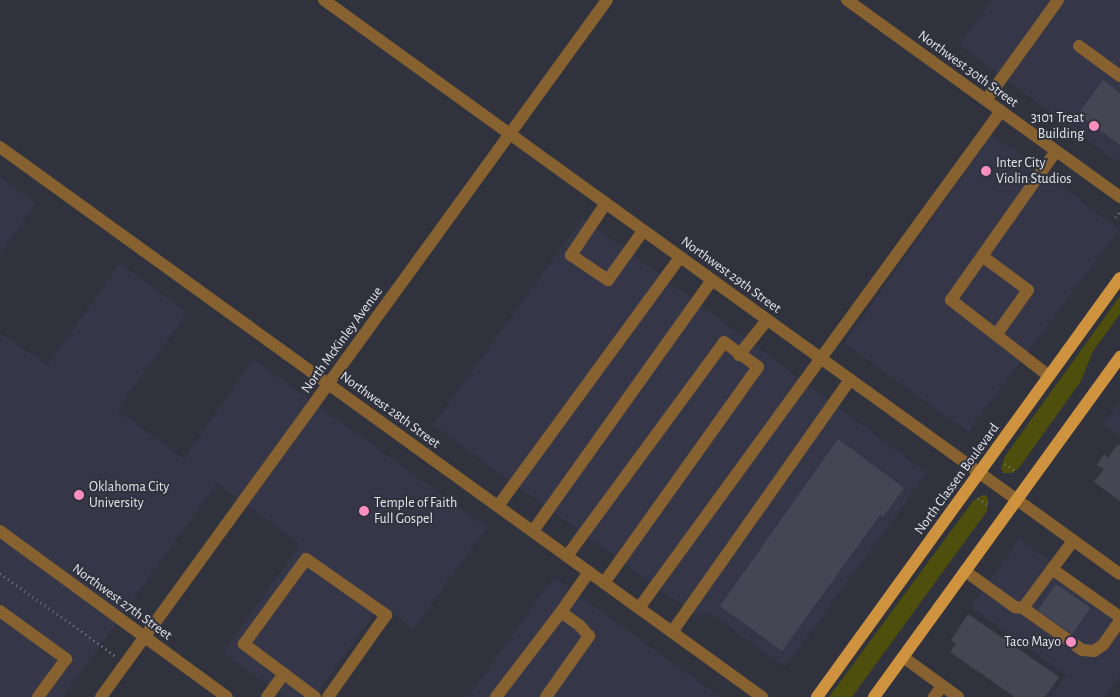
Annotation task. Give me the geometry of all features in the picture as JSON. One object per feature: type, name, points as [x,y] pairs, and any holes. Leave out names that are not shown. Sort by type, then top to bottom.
[{"type":"main road","name":"North Classen Boulevard","points":[[817,697],[1120,278]]},
{"type":"main road","points":[[874,697],[1120,357]]},
{"type":"street","name":"Northwest 29th Street","points":[[324,0],[1120,574]]},
{"type":"street","name":"North McKinley Avenue","points":[[100,697],[607,0]]},
{"type":"street","name":"Northwest 30th Street","points":[[848,0],[1120,197]]},
{"type":"street","points":[[986,100],[1058,0]]},
{"type":"street","points":[[1079,46],[1120,76]]},
{"type":"street","points":[[639,608],[1001,111]]},
{"type":"street","name":"Northwest 28th Street","points":[[0,147],[762,697]]},
{"type":"street","points":[[1049,376],[950,300],[1056,151]]},
{"type":"street","points":[[606,203],[571,255],[608,280],[643,231]]},
{"type":"street","points":[[982,256],[1028,290],[996,335]]},
{"type":"street","points":[[498,506],[680,257]]},
{"type":"street","points":[[533,531],[712,280]]},
{"type":"street","points":[[739,355],[767,320]]},
{"type":"street","points":[[567,556],[724,342],[739,355],[758,367],[604,583]]},
{"type":"street","points":[[672,632],[850,380]]},
{"type":"street","name":"Northwest 27th Street","points":[[0,531],[227,697]]},
{"type":"street","points":[[1024,608],[1073,540]]},
{"type":"street","points":[[315,697],[244,644],[306,559],[386,615],[328,697]]},
{"type":"street","points":[[1052,569],[1120,617]]},
{"type":"street","points":[[965,570],[1015,607],[1024,608],[1082,650],[1094,651],[1103,644],[1120,621]]},
{"type":"street","points":[[496,697],[589,572]]},
{"type":"street","points":[[0,611],[66,660],[38,697]]},
{"type":"street","points":[[546,697],[589,636],[561,612]]},
{"type":"street","points":[[903,657],[958,697]]},
{"type":"street","points":[[267,697],[284,674]]},
{"type":"street","points":[[934,697],[942,686]]},
{"type":"path","points":[[1114,218],[1120,210]]},
{"type":"path","points":[[1002,461],[1016,471]]},
{"type":"path","points":[[977,498],[989,505]]},
{"type":"path","points":[[0,573],[124,664]]},
{"type":"shaded area","points":[[992,0],[1120,0],[1120,164],[959,45]]},
{"type":"shaded area","points":[[991,135],[1019,153],[1119,230],[968,432],[844,343]]},
{"type":"shaded area","points":[[0,176],[36,203],[0,254]]},
{"type":"shaded area","points":[[583,218],[927,473],[785,667],[710,613],[696,615],[433,425]]},
{"type":"shaded area","points":[[120,263],[187,313],[117,410],[184,459],[253,359],[487,527],[414,629],[381,605],[314,697],[285,697],[223,653],[300,544],[217,483],[63,697],[0,697],[0,333],[48,365]]},
{"type":"shaded area","points":[[1120,296],[1120,314],[1093,351],[1081,381],[1019,468],[1012,473],[1003,473],[1001,468],[1005,456]]},
{"type":"shaded area","points":[[1120,401],[1120,437],[1103,424]]},
{"type":"shaded area","points":[[982,495],[987,496],[987,511],[852,697],[829,697],[973,501]]},
{"type":"shaded area","name":"Taco Mayo","points":[[1019,539],[1120,610],[1120,676],[1104,697],[1051,697],[1066,675],[971,607]]},
{"type":"shaded area","points":[[554,577],[581,597],[720,697],[468,697]]},
{"type":"building","points":[[1103,80],[1120,93],[1120,145],[1078,114]]},
{"type":"building","points":[[838,439],[904,488],[883,517],[880,515],[782,651],[720,606]]},
{"type":"building","points":[[1118,444],[1120,446],[1120,501],[1094,482],[1104,469],[1097,465],[1104,454],[1108,458]]},
{"type":"building","points":[[1056,584],[1090,608],[1072,634],[1038,610]]},
{"type":"building","points":[[968,614],[1059,677],[1045,697],[1015,697],[950,652],[956,644],[951,640]]},
{"type":"place","name":"3101 Treat Building","points":[[1094,126]]},
{"type":"place","name":"Inter City Violin Studios","points":[[986,171]]},
{"type":"place","name":"Oklahoma City University","points":[[79,495]]},
{"type":"place","name":"Temple of Faith Full Gospel","points":[[364,511]]},
{"type":"place","name":"Taco Mayo","points":[[1071,642]]}]
